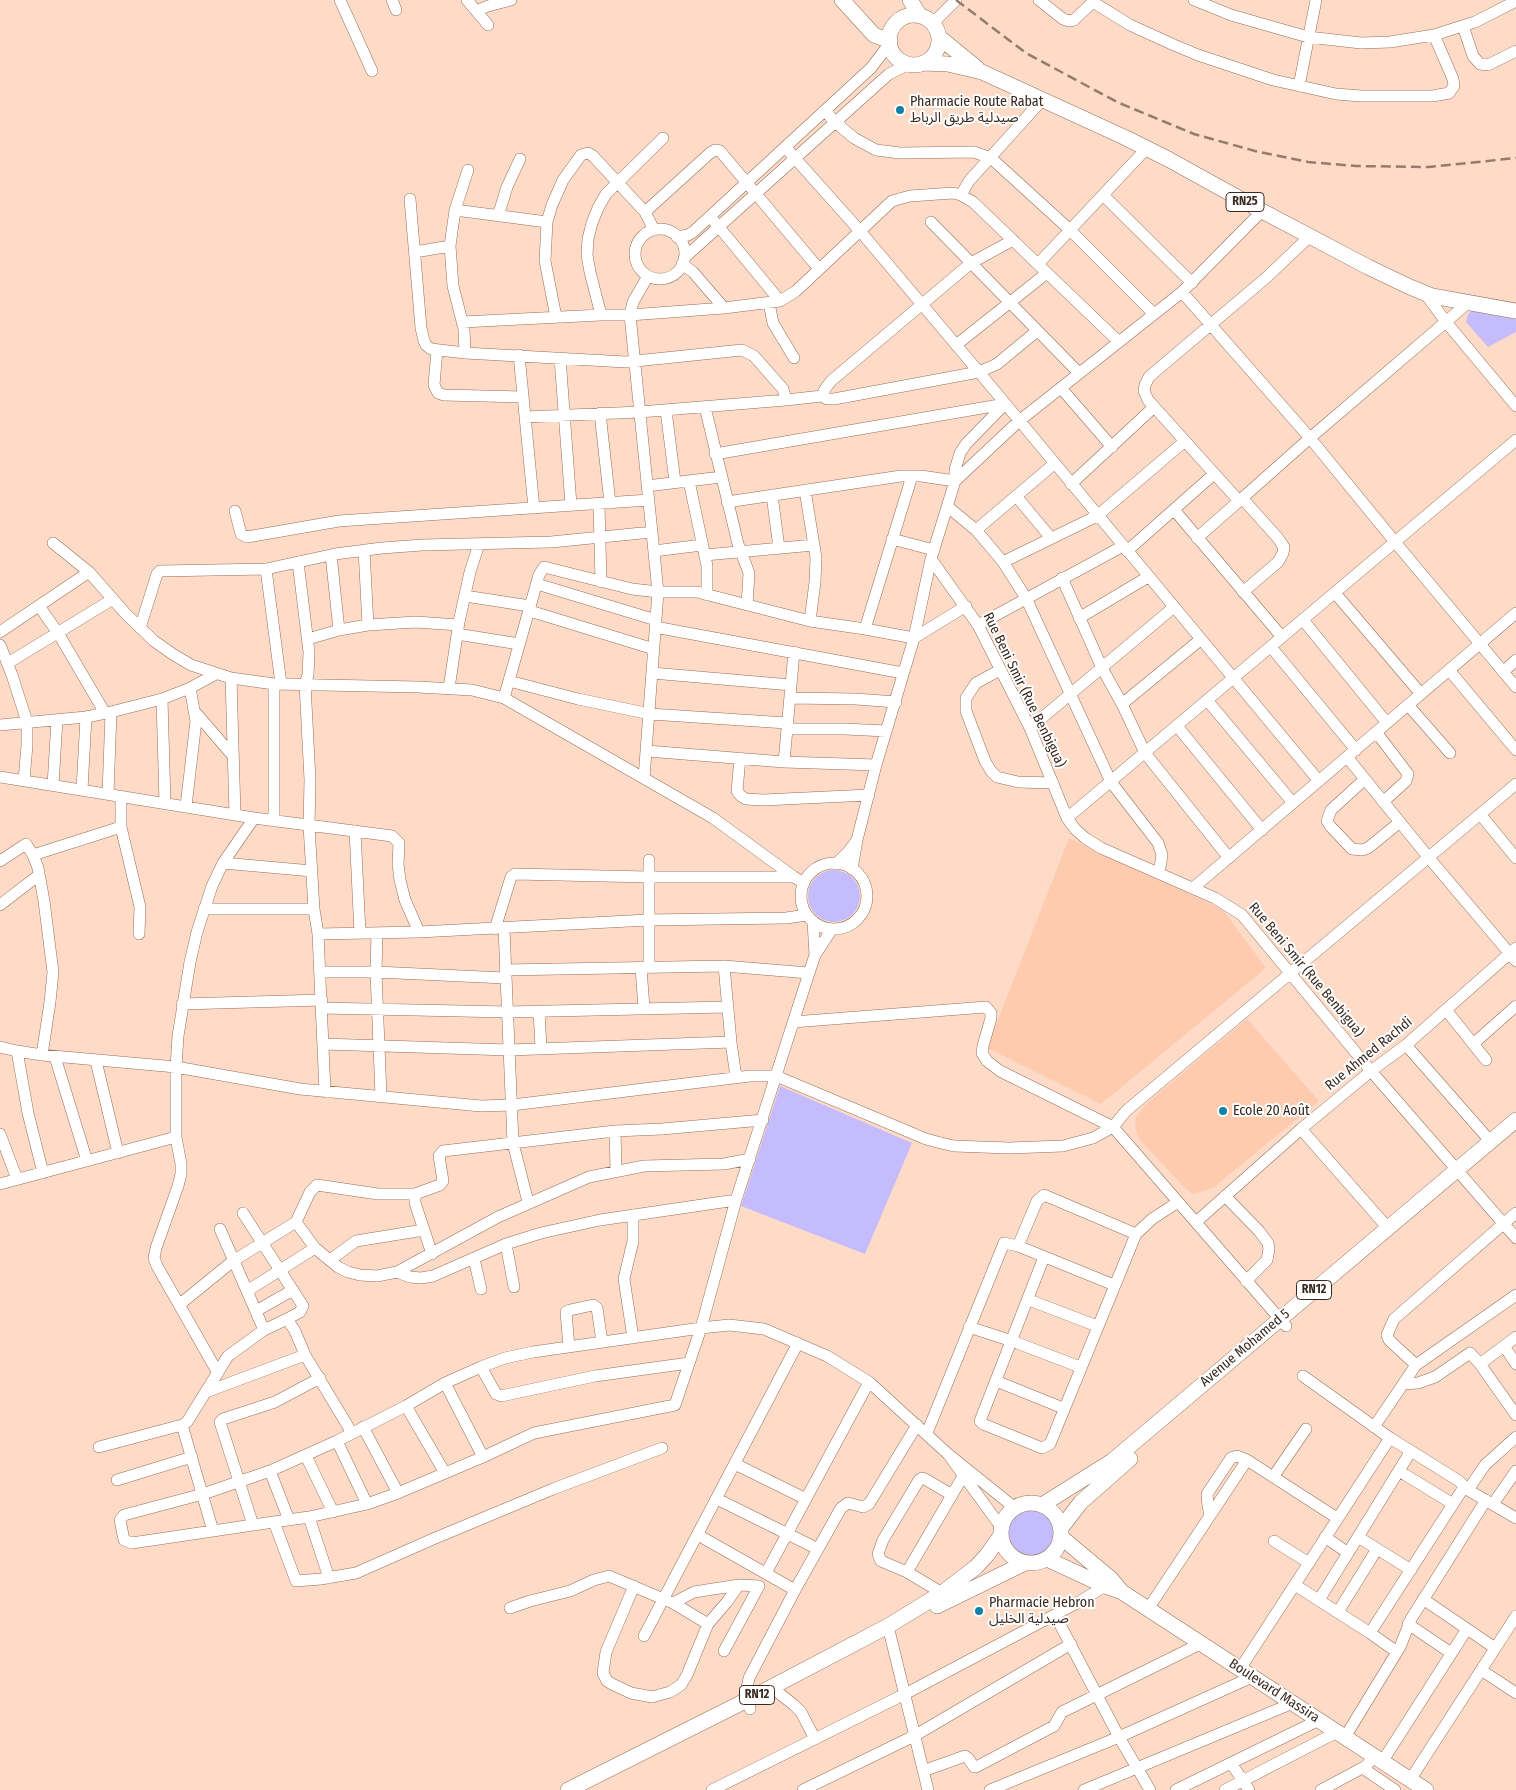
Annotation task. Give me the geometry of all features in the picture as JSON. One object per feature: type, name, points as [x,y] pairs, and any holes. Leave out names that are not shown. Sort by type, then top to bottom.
[{"type":"main road","points":[[842,0],[874,35],[890,42]]},
{"type":"main road","name":"RN25","points":[[910,0],[930,25],[982,72]]},
{"type":"main road","points":[[907,16],[930,25],[938,47],[935,52],[916,63],[898,58],[890,42],[891,32],[899,21],[907,16]]},
{"type":"main road","name":"RN25","points":[[916,63],[948,64],[982,72],[1043,99],[1147,148],[1262,212],[1368,267],[1432,296],[1516,311]]},
{"type":"main road","name":"Avenue Mohamed 5","points":[[1115,1465],[1460,1174],[1491,1142],[1516,1120]]},
{"type":"main road","name":"Avenue Mohamed 5","points":[[1283,1323],[1387,1228],[1516,1132]]},
{"type":"main road","name":"RN12","points":[[946,1596],[987,1555],[1001,1531],[1006,1516],[1015,1508],[1023,1504],[1033,1503],[1042,1505],[1115,1465]]},
{"type":"main road","name":"RN12","points":[[568,1790],[749,1704],[780,1694],[946,1596],[1025,1563],[1037,1564],[1047,1560],[1059,1546],[1061,1533],[1081,1502],[1115,1465]]},
{"type":"main road","points":[[1042,1505],[1055,1514],[1061,1533],[1108,1583]]},
{"type":"main road","points":[[1001,1531],[1006,1550],[1011,1556],[1025,1563]]},
{"type":"main road","name":"Boulevard Massira","points":[[1047,1560],[1108,1583],[1319,1720],[1374,1761],[1426,1790]]},
{"type":"main road","name":"RN12","points":[[587,1790],[889,1630]]},
{"type":"street","points":[[467,0],[488,25]]},
{"type":"street","points":[[476,11],[511,0]]},
{"type":"street","points":[[1039,0],[1063,19],[1069,21],[1074,20],[1094,1],[1130,25],[1174,46],[1265,77],[1336,94],[1433,96],[1449,92],[1454,86],[1453,79],[1434,36]]},
{"type":"street","points":[[1194,0],[1231,15],[1308,37],[1361,43],[1390,42],[1434,36],[1475,22],[1516,1]]},
{"type":"street","points":[[1299,86],[1316,0]]},
{"type":"street","points":[[343,1],[372,71]]},
{"type":"street","points":[[930,25],[954,2]]},
{"type":"street","points":[[1463,26],[1473,56],[1480,64],[1488,65],[1516,51]]},
{"type":"street","points":[[677,237],[688,235],[710,216],[872,68],[890,42]]},
{"type":"street","points":[[724,308],[683,261],[683,247],[677,237],[667,231],[654,230],[642,238],[635,251],[635,259],[638,266],[654,279],[668,278],[679,270],[683,261],[719,227],[889,74],[916,63]]},
{"type":"street","points":[[961,195],[969,181],[1043,99]]},
{"type":"street","points":[[825,111],[854,138],[876,150],[900,153],[974,152],[990,158],[1070,230],[1154,314]]},
{"type":"street","points":[[601,315],[587,255],[592,223],[606,194],[663,138]]},
{"type":"street","points":[[785,147],[922,304],[1318,781]]},
{"type":"street","points":[[1038,264],[1147,148]]},
{"type":"street","points":[[645,212],[715,150],[720,151],[819,269]]},
{"type":"street","points":[[556,317],[545,261],[544,247],[547,222],[560,186],[570,168],[581,155],[591,154],[645,212],[654,230]]},
{"type":"street","points":[[498,216],[507,187],[520,159]]},
{"type":"street","points":[[465,353],[466,337],[453,286],[450,246],[455,210],[468,170]]},
{"type":"street","points":[[462,322],[630,315],[774,302],[796,291],[892,201],[901,197],[946,194],[961,195],[974,202],[1118,342]]},
{"type":"street","points":[[1103,195],[1192,283]]},
{"type":"street","points":[[410,199],[422,335],[426,346],[437,350],[465,353],[634,361],[747,351],[754,356],[781,386],[786,400]]},
{"type":"street","points":[[455,210],[547,222]]},
{"type":"street","points":[[728,502],[890,477],[912,476],[955,481],[1019,422],[1182,292],[1262,212]]},
{"type":"street","points":[[710,216],[774,302],[773,323],[794,358]]},
{"type":"street","points":[[931,222],[1079,373]]},
{"type":"street","points":[[1243,592],[1278,562],[1282,557],[1284,547],[1277,537],[1214,474],[1148,400],[1144,391],[1145,384],[1150,377],[1266,277],[1310,236]]},
{"type":"street","points":[[822,396],[824,388],[831,380],[971,263],[1013,240]]},
{"type":"street","points":[[414,252],[450,246]]},
{"type":"street","points":[[956,345],[1047,273]]},
{"type":"street","points":[[644,778],[658,592],[630,315],[632,302],[648,276]]},
{"type":"street","points":[[1182,292],[1310,438],[1516,687]]},
{"type":"street","points":[[1424,292],[1446,322],[1516,406]]},
{"type":"street","points":[[1197,538],[1469,302]]},
{"type":"street","points":[[525,417],[640,412],[822,396],[827,399],[834,399],[979,372],[997,364],[1037,331]]},
{"type":"street","points":[[437,350],[434,385],[438,393],[444,395],[523,397]]},
{"type":"street","points":[[519,355],[534,508]]},
{"type":"street","points":[[560,358],[571,505]]},
{"type":"street","points":[[1061,388],[1112,447]]},
{"type":"street","points":[[716,454],[1005,404]]},
{"type":"street","points":[[852,869],[857,840],[876,766],[914,638],[933,554],[955,481],[955,470],[960,453],[966,444],[1005,404]]},
{"type":"street","points":[[705,407],[740,551],[749,573],[747,605]]},
{"type":"street","points":[[1071,484],[1154,407]]},
{"type":"street","points":[[666,410],[675,482]]},
{"type":"street","points":[[600,413],[604,503],[599,537],[601,582]]},
{"type":"street","points":[[1003,562],[1097,516],[1185,440]]},
{"type":"street","points":[[1068,818],[1516,440]]},
{"type":"street","points":[[976,530],[1054,464]]},
{"type":"street","points":[[978,625],[1062,578],[1125,549],[1174,511],[1214,474]]},
{"type":"street","points":[[865,629],[912,476]]},
{"type":"street","points":[[647,486],[721,477]]},
{"type":"street","points":[[689,481],[707,566],[707,595]]},
{"type":"street","points":[[805,490],[814,545],[816,582],[810,621]]},
{"type":"street","points":[[772,495],[779,548]]},
{"type":"street","points":[[1016,496],[1051,538]]},
{"type":"street","points":[[235,511],[241,534],[247,537],[339,521],[649,500]]},
{"type":"street","points":[[948,507],[976,530],[1003,562],[1026,598],[1111,782],[1158,843],[1162,855],[1159,873]]},
{"type":"street","points":[[1174,511],[1282,637]]},
{"type":"street","points":[[140,628],[157,574],[160,571],[266,569],[364,550],[422,545],[551,542],[652,532]]},
{"type":"street","points":[[892,539],[933,554]]},
{"type":"street","points":[[53,544],[89,572],[140,628],[174,655],[216,674],[231,678],[278,684],[449,688],[472,690],[504,698],[713,818],[799,880],[802,904],[810,918],[815,954]]},
{"type":"street","points":[[449,688],[458,630],[478,544]]},
{"type":"street","points":[[654,551],[740,551],[814,545]]},
{"type":"street","points":[[364,550],[368,624]]},
{"type":"street","name":"Rue Beni Smir (Rue Benbigua)","points":[[933,554],[978,625],[1030,728],[1068,818],[1075,829],[1101,848],[1215,898],[1242,915],[1371,1071],[1516,1238]]},
{"type":"street","points":[[331,555],[339,630]]},
{"type":"street","points":[[298,562],[308,639],[308,668],[305,684],[310,780],[309,826],[314,909],[318,934],[325,1092]]},
{"type":"street","points":[[504,698],[537,584],[544,567],[632,589],[658,592],[689,591],[810,621],[914,638],[966,606]]},
{"type":"street","points":[[266,569],[278,684],[274,821]]},
{"type":"street","points":[[0,632],[89,572]]},
{"type":"street","points":[[1079,618],[1148,577]]},
{"type":"street","points":[[1062,578],[1102,668],[1122,704],[1144,753],[1229,858]]},
{"type":"street","points":[[537,584],[656,624],[903,673]]},
{"type":"street","points":[[1335,593],[1421,694]]},
{"type":"street","points":[[465,596],[530,609],[654,649]]},
{"type":"street","points":[[8,663],[113,599]]},
{"type":"street","points":[[39,606],[108,712],[108,794]]},
{"type":"street","points":[[1030,728],[1174,607]]},
{"type":"street","points":[[1193,888],[1516,612]]},
{"type":"street","points":[[1303,620],[1387,723]]},
{"type":"street","points":[[308,639],[368,624],[416,622],[519,644]]},
{"type":"street","points":[[1122,704],[1200,640]]},
{"type":"street","points":[[0,646],[21,699],[27,722],[28,744],[24,781]]},
{"type":"street","points":[[1271,646],[1351,753],[1365,779],[1383,802],[1429,858],[1514,954]]},
{"type":"street","points":[[784,762],[794,652]]},
{"type":"street","points":[[1503,672],[1516,660]]},
{"type":"street","points":[[1000,670],[976,683],[966,698],[966,711],[985,761],[991,772],[997,777],[1018,782],[1053,783]]},
{"type":"street","points":[[1449,670],[1516,750]]},
{"type":"street","points":[[652,673],[791,685]]},
{"type":"street","points":[[0,725],[86,717],[108,712],[162,699],[190,688],[216,674]]},
{"type":"street","points":[[231,678],[235,814]]},
{"type":"street","points":[[509,681],[578,699],[650,714],[787,726],[886,731]]},
{"type":"street","points":[[186,806],[196,713],[190,688]]},
{"type":"street","points":[[790,698],[896,702]]},
{"type":"street","points":[[162,699],[165,803]]},
{"type":"street","points":[[1208,700],[1293,803]]},
{"type":"street","points":[[1408,704],[1450,753]]},
{"type":"street","points":[[196,713],[233,756]]},
{"type":"street","points":[[82,790],[86,717]]},
{"type":"street","points":[[52,785],[57,720]]},
{"type":"street","points":[[1177,726],[1262,830]]},
{"type":"street","points":[[1376,732],[1408,774],[1406,781],[1383,802]]},
{"type":"street","points":[[647,751],[784,762],[876,766]]},
{"type":"street","points":[[740,758],[737,791],[746,799],[763,800],[869,795]]},
{"type":"street","points":[[0,777],[254,818],[392,836],[399,843],[398,864],[400,880],[405,900],[419,932]]},
{"type":"street","points":[[1365,779],[1331,810],[1327,821],[1331,827],[1352,849],[1362,850],[1368,848],[1400,822]]},
{"type":"street","points":[[0,1047],[55,1057],[176,1067],[325,1092],[481,1106],[512,1105],[736,1077],[776,1076],[926,1139],[954,1146],[1009,1148],[1063,1146],[1093,1138],[1113,1127],[1126,1111],[1516,784]]},
{"type":"street","points":[[122,796],[121,827],[140,907],[139,934]]},
{"type":"street","points":[[1480,814],[1516,858]]},
{"type":"street","points":[[218,1373],[154,1258],[179,1180],[181,1164],[176,1137],[176,1067],[182,1004],[197,932],[204,908],[223,863],[254,818]]},
{"type":"street","points":[[33,855],[121,827]]},
{"type":"street","points":[[355,831],[360,933]]},
{"type":"street","points":[[836,864],[850,852],[857,840]]},
{"type":"street","points":[[0,861],[24,844],[28,846],[33,855],[39,875],[53,972],[42,1055]]},
{"type":"street","points":[[644,1008],[648,920],[648,860]]},
{"type":"street","points":[[223,863],[312,871]]},
{"type":"street","points":[[318,934],[499,929],[648,920],[786,918],[810,918],[821,926],[832,929],[843,928],[853,923],[861,915],[866,905],[867,894],[864,883],[858,874],[852,869],[836,864],[826,864],[799,880],[515,874],[511,877],[499,929],[505,974],[513,1143],[528,1202]]},
{"type":"street","points":[[0,905],[39,875]]},
{"type":"street","points":[[204,908],[314,909]]},
{"type":"street","points":[[832,929],[815,954],[736,1200],[701,1328],[675,1405],[544,1430],[526,1436],[483,1457],[398,1493],[367,1504],[309,1517],[253,1526],[132,1543],[124,1540],[120,1520],[124,1515],[203,1494],[270,1471],[306,1456],[406,1406],[445,1383],[505,1358],[602,1342],[701,1328],[729,1325],[764,1329],[827,1356],[869,1382],[927,1434],[965,1472],[1015,1508]]},
{"type":"street","points":[[377,933],[376,972],[381,1096]]},
{"type":"street","name":"Rue Ahmed Rachdi","points":[[1196,1222],[1301,1129],[1371,1071],[1406,1045],[1514,954]]},
{"type":"street","points":[[320,972],[505,974],[724,966],[809,973]]},
{"type":"street","points":[[724,966],[736,1077]]},
{"type":"street","points":[[182,1004],[322,1004],[377,1010],[507,1012],[728,1007]]},
{"type":"street","points":[[1473,1044],[1516,1006]]},
{"type":"street","points":[[793,1022],[986,1007],[991,1013],[990,1024],[982,1046],[982,1053],[988,1061],[1000,1071],[1113,1127],[1283,1323]]},
{"type":"street","points":[[1446,1010],[1486,1060]]},
{"type":"street","points":[[539,1011],[541,1048]]},
{"type":"street","points":[[323,1044],[509,1050],[731,1042]]},
{"type":"street","points":[[1406,1045],[1491,1142]]},
{"type":"street","points":[[17,1051],[26,1105],[43,1173]]},
{"type":"street","points":[[55,1057],[87,1161]]},
{"type":"street","points":[[96,1061],[118,1153]]},
{"type":"street","points":[[179,1305],[233,1261],[296,1222],[310,1192],[317,1185],[378,1194],[415,1194],[440,1185],[443,1180],[439,1156],[443,1151],[615,1131],[763,1120]]},
{"type":"street","points":[[1301,1129],[1387,1228]]},
{"type":"street","points":[[615,1131],[616,1170]]},
{"type":"street","points":[[0,1134],[17,1179]]},
{"type":"street","points":[[0,1184],[176,1137]]},
{"type":"street","points":[[296,1222],[315,1248],[338,1267],[360,1275],[377,1276],[397,1272],[528,1202],[589,1177],[616,1170],[644,1166],[724,1164],[750,1159]]},
{"type":"street","points":[[415,1194],[432,1254]]},
{"type":"street","points":[[1018,1246],[1037,1201],[1044,1195],[1136,1234]]},
{"type":"street","points":[[1225,1196],[1268,1243],[1267,1260],[1246,1281]]},
{"type":"street","points":[[397,1272],[410,1277],[433,1276],[506,1244],[541,1232],[632,1215],[736,1200]]},
{"type":"street","points":[[1044,1257],[1029,1300],[980,1421],[983,1424],[1042,1448],[1050,1444],[1063,1408],[1136,1234],[1152,1219],[1178,1202]]},
{"type":"street","points":[[98,1447],[182,1425],[187,1422],[233,1351],[264,1330],[300,1312],[303,1306],[244,1213]]},
{"type":"street","points":[[1416,1365],[1389,1340],[1387,1335],[1394,1319],[1516,1213]]},
{"type":"street","points":[[632,1215],[634,1241],[624,1279],[634,1338]]},
{"type":"street","points":[[220,1229],[264,1330]]},
{"type":"street","points":[[330,1260],[356,1241],[424,1230]]},
{"type":"street","points":[[927,1434],[1004,1243],[1018,1246],[1114,1285]]},
{"type":"street","points":[[506,1244],[514,1287]]},
{"type":"street","points":[[247,1292],[315,1248]]},
{"type":"street","points":[[474,1259],[481,1289]]},
{"type":"street","points":[[256,1311],[293,1290]]},
{"type":"street","points":[[1374,1427],[1416,1365],[1516,1295]]},
{"type":"street","points":[[1029,1300],[1097,1326]]},
{"type":"street","points":[[570,1347],[566,1312],[593,1305],[597,1308],[602,1342]]},
{"type":"street","points":[[287,1319],[305,1355],[352,1433]]},
{"type":"street","points":[[969,1328],[1012,1341],[1080,1367]]},
{"type":"street","points":[[1458,1336],[1516,1415]]},
{"type":"street","points":[[1480,1364],[1516,1337]]},
{"type":"street","points":[[644,1636],[668,1601],[698,1535],[798,1343]]},
{"type":"street","points":[[1504,1346],[1516,1364]]},
{"type":"street","points":[[1403,1384],[1418,1383],[1435,1377],[1470,1353]]},
{"type":"street","points":[[206,1392],[305,1355]]},
{"type":"street","points":[[481,1367],[496,1394],[501,1396],[595,1376],[690,1363]]},
{"type":"street","points":[[1303,1376],[1390,1438],[1516,1518]]},
{"type":"street","points":[[253,1526],[221,1424],[222,1420],[275,1402],[320,1378]]},
{"type":"street","points":[[996,1381],[1063,1408]]},
{"type":"street","points":[[766,1573],[869,1382]]},
{"type":"street","points":[[445,1383],[483,1457]]},
{"type":"street","points":[[406,1406],[445,1473]]},
{"type":"street","points":[[182,1425],[213,1531]]},
{"type":"street","points":[[749,1704],[747,1688],[749,1678],[795,1590],[844,1505],[848,1503],[863,1507],[869,1504],[917,1425]]},
{"type":"street","points":[[363,1427],[398,1493]]},
{"type":"street","points":[[1273,1477],[1306,1429]]},
{"type":"street","points":[[1370,1633],[1452,1504],[1485,1465],[1516,1437]]},
{"type":"street","points":[[990,1790],[1119,1737],[1246,1673],[1295,1585],[1390,1438]]},
{"type":"street","points":[[336,1441],[367,1504]]},
{"type":"street","points":[[274,1522],[296,1581],[356,1573],[433,1538],[553,1489],[662,1448]]},
{"type":"street","points":[[1319,1600],[1411,1451]]},
{"type":"street","points":[[306,1456],[334,1512]]},
{"type":"street","points":[[118,1480],[192,1457]]},
{"type":"street","points":[[1148,1609],[1247,1460],[1337,1518]]},
{"type":"street","points":[[735,1464],[806,1499]]},
{"type":"street","points":[[270,1471],[289,1520]]},
{"type":"street","points":[[1399,1471],[1452,1504]]},
{"type":"street","points":[[1225,1790],[1246,1785],[1341,1735],[1397,1652],[1408,1624],[1423,1599],[1490,1502],[1516,1471]]},
{"type":"street","points":[[907,1572],[965,1472]]},
{"type":"street","points":[[965,1472],[1001,1531]]},
{"type":"street","points":[[946,1596],[907,1572],[881,1561],[879,1549],[919,1480],[925,1479],[952,1495]]},
{"type":"street","points":[[717,1499],[818,1549]]},
{"type":"street","points":[[309,1517],[329,1578]]},
{"type":"street","points":[[698,1535],[795,1590]]},
{"type":"street","points":[[1325,1537],[1348,1553]]},
{"type":"street","points":[[1358,1537],[1411,1570]]},
{"type":"street","points":[[1274,1541],[1309,1563]]},
{"type":"street","points":[[1338,1612],[1377,1549]]},
{"type":"street","points":[[510,1608],[570,1591],[594,1580],[609,1576],[668,1601],[708,1624]]},
{"type":"street","points":[[712,1790],[905,1694],[1055,1615],[1108,1583]]},
{"type":"street","points":[[668,1601],[694,1592],[738,1585],[759,1586],[724,1652]]},
{"type":"street","points":[[634,1586],[603,1662],[604,1677],[612,1684],[631,1693],[652,1697],[670,1692],[681,1685],[708,1624],[738,1585]]},
{"type":"street","points":[[1295,1585],[1397,1652]]},
{"type":"street","points":[[1423,1599],[1495,1648]]},
{"type":"street","points":[[1055,1615],[1119,1737],[1150,1790]]},
{"type":"street","points":[[1410,1780],[1516,1616]]},
{"type":"street","points":[[1408,1624],[1451,1653]]},
{"type":"street","points":[[889,1630],[928,1790]]},
{"type":"street","points":[[1392,1789],[1370,1774],[1374,1761],[1467,1630]]},
{"type":"street","points":[[803,1790],[914,1736],[1071,1644]]},
{"type":"street","points":[[923,1771],[965,1756],[976,1767],[1054,1726],[1062,1712],[1202,1644]]},
{"type":"street","points":[[1480,1670],[1516,1693]]},
{"type":"street","points":[[780,1694],[794,1704],[801,1712],[815,1739]]},
{"type":"street","points":[[1084,1790],[1293,1704]]},
{"type":"street","points":[[1176,1790],[1319,1720]]},
{"type":"street","points":[[1321,1790],[1374,1761]]},
{"type":"street","points":[[1231,1763],[1246,1785]]},
{"type":"shaded area","points":[[1478,304],[1516,313],[1516,332],[1488,347],[1466,322],[1468,314]]},
{"type":"shaded area","points":[[1069,838],[1222,909],[1266,968],[1101,1104],[987,1048]]},
{"type":"shaded area","points":[[834,870],[844,872],[852,878],[858,886],[860,896],[858,906],[852,914],[844,920],[834,922],[824,920],[816,914],[810,906],[808,896],[810,886],[816,878],[824,872]]},
{"type":"shaded area","name":"Ecole 20 Août","points":[[1247,1019],[1319,1101],[1214,1187],[1192,1194],[1140,1140],[1135,1128],[1136,1117],[1144,1106]]},
{"type":"shaded area","points":[[780,1086],[912,1143],[865,1254],[741,1206]]},
{"type":"shaded area","points":[[1025,1510],[1035,1510],[1044,1514],[1050,1520],[1053,1525],[1053,1543],[1044,1554],[1035,1558],[1025,1558],[1016,1554],[1010,1548],[1006,1539],[1006,1529],[1010,1520],[1016,1514]]},
{"type":"railway","points":[[956,0],[1026,53],[1117,102],[1194,134],[1255,151],[1308,162],[1356,166],[1429,167],[1516,158]]},
{"type":"place","name":"Pharmacie Route Rabat صيدلية طريق الرباط","points":[[900,110]]},
{"type":"place","name":"Ecole 20 Août","points":[[1223,1111]]},
{"type":"place","name":"Pharmacie Hebron صيدلية الخليل","points":[[979,1611]]}]
